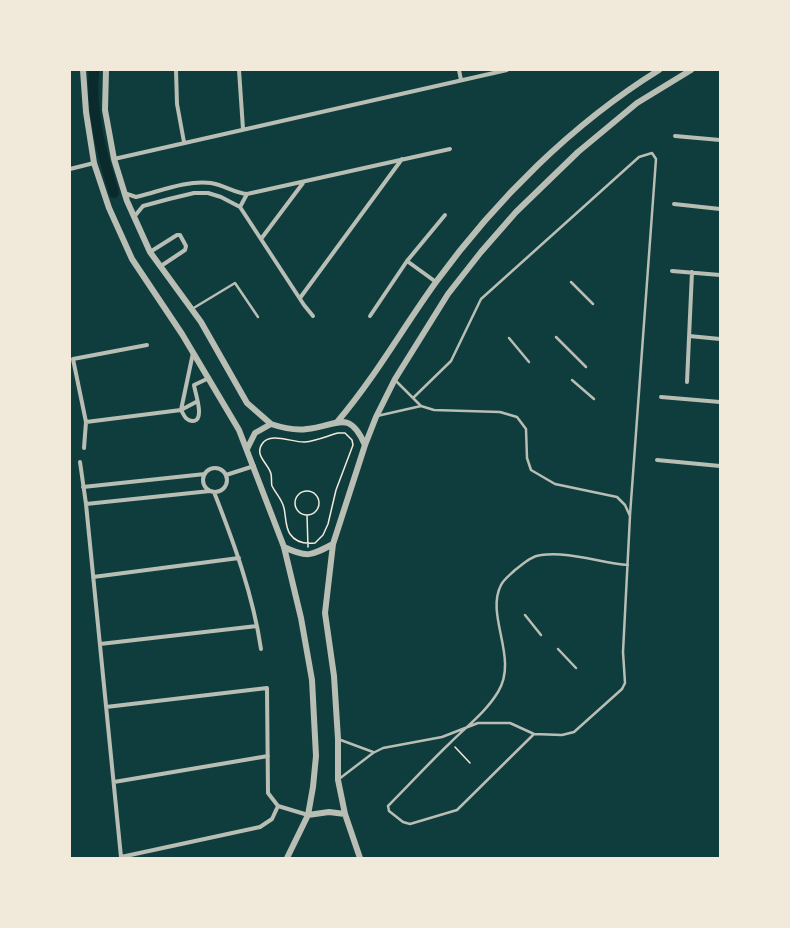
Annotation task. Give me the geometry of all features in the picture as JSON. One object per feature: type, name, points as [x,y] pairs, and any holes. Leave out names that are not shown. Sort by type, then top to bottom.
[{"type":"street","points":[[83,70],[86,112],[94,163],[109,208],[132,259],[193,351],[239,430],[284,547],[301,618],[312,680],[316,756],[314,787],[308,815],[287,858]]},
{"type":"street","points":[[106,70],[105,110],[114,159],[124,193],[150,252],[201,322],[247,403],[271,424],[290,430],[322,427],[338,421],[374,376],[436,282],[504,200],[567,138],[638,83],[659,70]]},
{"type":"street","points":[[176,70],[177,104],[184,142]]},
{"type":"street","points":[[240,70],[243,129]]},
{"type":"street","points":[[459,70],[461,80]]},
{"type":"street","points":[[114,159],[507,70]]},
{"type":"street","points":[[360,858],[345,814],[338,780],[338,739],[334,676],[325,613],[333,544],[365,445],[376,417],[395,379],[448,294],[516,212],[578,152],[637,103],[691,70]]},
{"type":"street","points":[[675,136],[720,140]]},
{"type":"street","points":[[124,193],[136,197],[193,182],[211,183],[226,187],[238,194],[246,194],[450,149]]},
{"type":"street","points":[[300,298],[402,159]]},
{"type":"street","points":[[70,169],[94,163]]},
{"type":"street","points":[[261,239],[303,182]]},
{"type":"street","points":[[185,184],[188,195]]},
{"type":"street","points":[[166,189],[169,199]]},
{"type":"street","points":[[134,217],[143,206],[188,195],[208,193],[221,197],[240,207],[313,316]]},
{"type":"street","points":[[240,207],[246,194]]},
{"type":"street","points":[[674,204],[720,209]]},
{"type":"street","points":[[370,316],[407,261],[445,215]]},
{"type":"street","points":[[150,252],[177,235],[180,235],[186,246],[185,250],[161,266]]},
{"type":"street","points":[[407,261],[436,282]]},
{"type":"street","points":[[672,271],[720,275]]},
{"type":"street","points":[[687,382],[692,272]]},
{"type":"street","points":[[689,336],[720,339]]},
{"type":"street","points":[[84,448],[86,422],[73,359],[146,345]]},
{"type":"street","points":[[193,351],[181,410],[186,419],[195,421],[199,417],[200,411],[196,402],[194,385]]},
{"type":"street","points":[[186,386],[194,385],[209,378]]},
{"type":"street","points":[[661,397],[720,402]]},
{"type":"street","points":[[86,422],[181,410],[196,402]]},
{"type":"street","points":[[338,421],[352,425],[359,431],[365,445]]},
{"type":"street","points":[[247,449],[255,433],[271,424]]},
{"type":"street","points":[[657,460],[720,466]]},
{"type":"street","points":[[80,462],[86,504],[121,857],[260,827],[272,819],[278,806]]},
{"type":"street","points":[[226,475],[254,466]]},
{"type":"street","points":[[83,487],[205,474],[215,468],[223,471],[226,475],[225,486],[219,491],[86,504]]},
{"type":"street","points":[[205,474],[203,482],[207,489],[212,491],[239,558],[257,626],[261,649]]},
{"type":"street","points":[[284,547],[300,554],[308,555],[333,544]]},
{"type":"street","points":[[93,577],[239,558]]},
{"type":"street","points":[[100,644],[257,626]]},
{"type":"street","points":[[106,707],[267,688],[268,793],[278,806],[308,815],[329,812],[345,814]]},
{"type":"street","points":[[114,782],[268,756]]},
{"type":"lane","points":[[338,780],[373,753],[391,745],[442,737],[478,723],[510,723],[534,734],[562,735],[574,732],[624,686],[623,652],[630,516],[656,159],[652,153],[639,157],[481,299],[451,361],[413,398]]},
{"type":"lane","points":[[571,282],[593,304]]},
{"type":"lane","points":[[191,309],[236,283],[258,317]]},
{"type":"lane","points":[[556,337],[586,367]]},
{"type":"lane","points":[[509,338],[529,362]]},
{"type":"lane","points":[[395,379],[422,406],[434,410],[500,412],[517,417],[526,429],[527,458],[531,470],[554,484],[617,497],[625,505],[630,516]]},
{"type":"lane","points":[[572,380],[594,399]]},
{"type":"lane","points":[[376,417],[422,406]]},
{"type":"lane","points":[[534,734],[457,810],[410,824],[403,822],[389,811],[388,806],[467,726],[498,692],[504,673],[505,657],[496,612],[498,592],[505,579],[523,564],[541,555],[584,557],[628,565]]},
{"type":"lane","points":[[525,615],[541,635]]},
{"type":"lane","points":[[558,650],[576,668]]},
{"type":"lane","points":[[338,739],[373,753]]},
{"type":"path","points":[[338,433],[345,433],[352,440],[353,445],[336,490],[328,524],[323,535],[315,542],[308,544],[295,539],[289,533],[284,507],[273,488],[271,474],[262,460],[260,449],[262,442],[269,438],[304,442],[338,433]]},
{"type":"path","points":[[308,491],[316,494],[320,502],[316,511],[307,515],[298,511],[295,502],[300,494],[308,491]]},
{"type":"path","points":[[307,515],[308,555]]},
{"type":"path","points":[[450,742],[470,763]]},
{"type":"waterway","points":[[94,70],[93,86],[95,117],[101,148],[114,193]]}]
